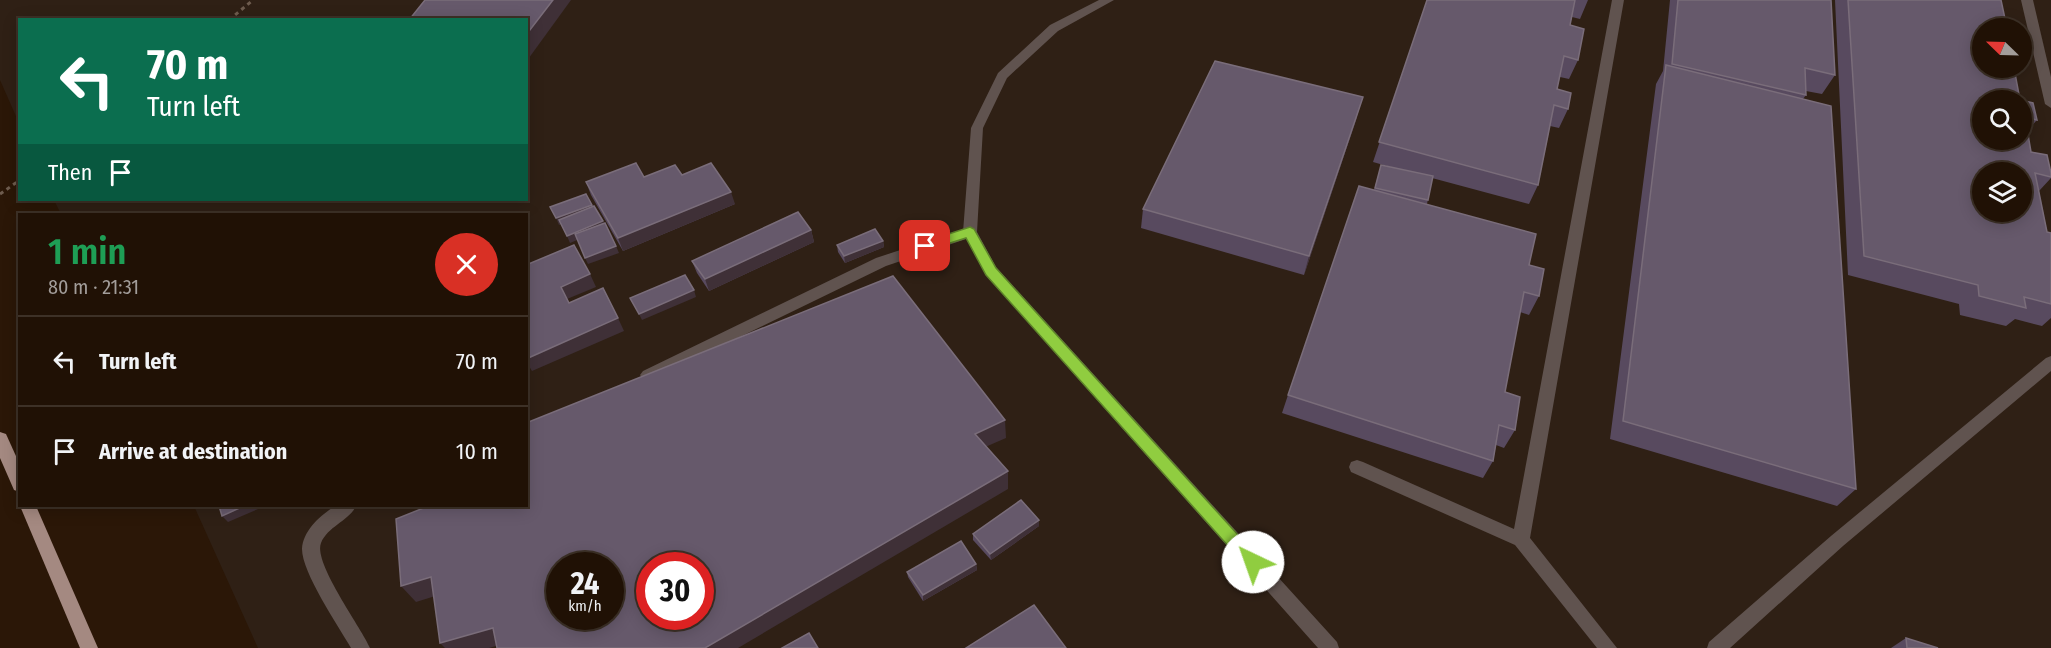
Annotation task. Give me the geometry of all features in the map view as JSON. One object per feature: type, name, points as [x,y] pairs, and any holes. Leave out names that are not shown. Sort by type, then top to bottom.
[{"type":"main road","points":[[0,439],[18,480]]},
{"type":"main road","points":[[28,507],[89,648]]},
{"type":"street","points":[[1108,0],[1054,28],[1002,76],[977,128],[970,232],[991,271],[1330,648]]},
{"type":"street","points":[[1521,540],[1618,0]]},
{"type":"street","points":[[2027,0],[2051,104]]},
{"type":"street","points":[[632,382],[881,262],[970,232]]},
{"type":"street","points":[[1716,648],[1838,541],[2051,362]]},
{"type":"street","points":[[1356,467],[1521,540],[1608,648]]},
{"type":"street","points":[[346,507],[335,514],[318,532],[311,547],[313,564],[362,648]]},
{"type":"path","points":[[231,18],[253,0]]},
{"type":"path","points":[[0,194],[18,181]]},
{"type":"shaded area","points":[[0,0],[2051,0],[2051,648],[258,648],[194,507],[528,507],[528,213],[60,213],[54,201],[528,201],[528,18],[18,18],[18,121],[0,80]]},
{"type":"building","points":[[425,0],[553,0],[528,32],[528,18],[411,18]]},
{"type":"building","points":[[1427,0],[1575,0],[1570,25],[1584,29],[1578,60],[1564,56],[1557,89],[1571,93],[1568,109],[1554,105],[1538,185],[1379,142]]},
{"type":"building","points":[[1678,0],[1831,0],[1835,75],[1805,68],[1806,95],[1672,64]]},
{"type":"building","points":[[1848,0],[2001,0],[2005,18],[1972,18],[1972,78],[2016,78],[2018,90],[1972,90],[1972,150],[2031,150],[2031,152],[2047,155],[2051,177],[2035,173],[2047,232],[2051,233],[2051,304],[2024,297],[2026,308],[1979,296],[1978,285],[1864,256]]},
{"type":"building","points":[[1215,61],[1363,97],[1309,256],[1143,209]]},
{"type":"building","points":[[1666,65],[1831,106],[1856,489],[1623,421]]},
{"type":"building","points":[[2032,103],[2033,103],[2037,120],[2032,119]]},
{"type":"building","points":[[636,163],[644,177],[675,165],[682,175],[711,163],[731,192],[618,238],[586,182]]},
{"type":"building","points":[[1381,165],[1433,176],[1428,200],[1375,188]]},
{"type":"building","points":[[1359,186],[1536,234],[1529,265],[1544,269],[1539,296],[1524,292],[1505,392],[1520,397],[1515,430],[1499,425],[1493,461],[1288,395]]},
{"type":"building","points":[[586,194],[592,205],[556,218],[550,207]]},
{"type":"building","points":[[594,206],[603,221],[567,236],[559,220]]},
{"type":"building","points":[[798,212],[811,230],[705,279],[692,261]]},
{"type":"building","points":[[605,223],[616,246],[585,258],[575,234]]},
{"type":"building","points":[[875,229],[883,241],[844,256],[837,245]]},
{"type":"building","points":[[574,245],[590,274],[561,287],[569,303],[603,288],[618,318],[528,358],[528,264]]},
{"type":"building","points":[[685,275],[694,290],[639,314],[630,298]]},
{"type":"building","points":[[893,276],[1005,420],[975,434],[1008,471],[705,648],[497,648],[493,628],[440,643],[431,577],[401,586],[396,519],[426,507],[528,507],[528,422]]},
{"type":"building","points":[[1021,500],[1039,520],[990,554],[973,534]]},
{"type":"building","points":[[219,507],[242,507],[222,516]]},
{"type":"building","points":[[961,541],[976,564],[923,595],[907,572]]},
{"type":"building","points":[[1034,605],[1066,648],[966,648]]},
{"type":"building","points":[[809,633],[818,648],[782,648]]},
{"type":"building","points":[[1906,638],[1938,648],[1907,648]]},
{"type":"route","points":[[925,246],[970,232],[991,271],[1253,562]]}]
